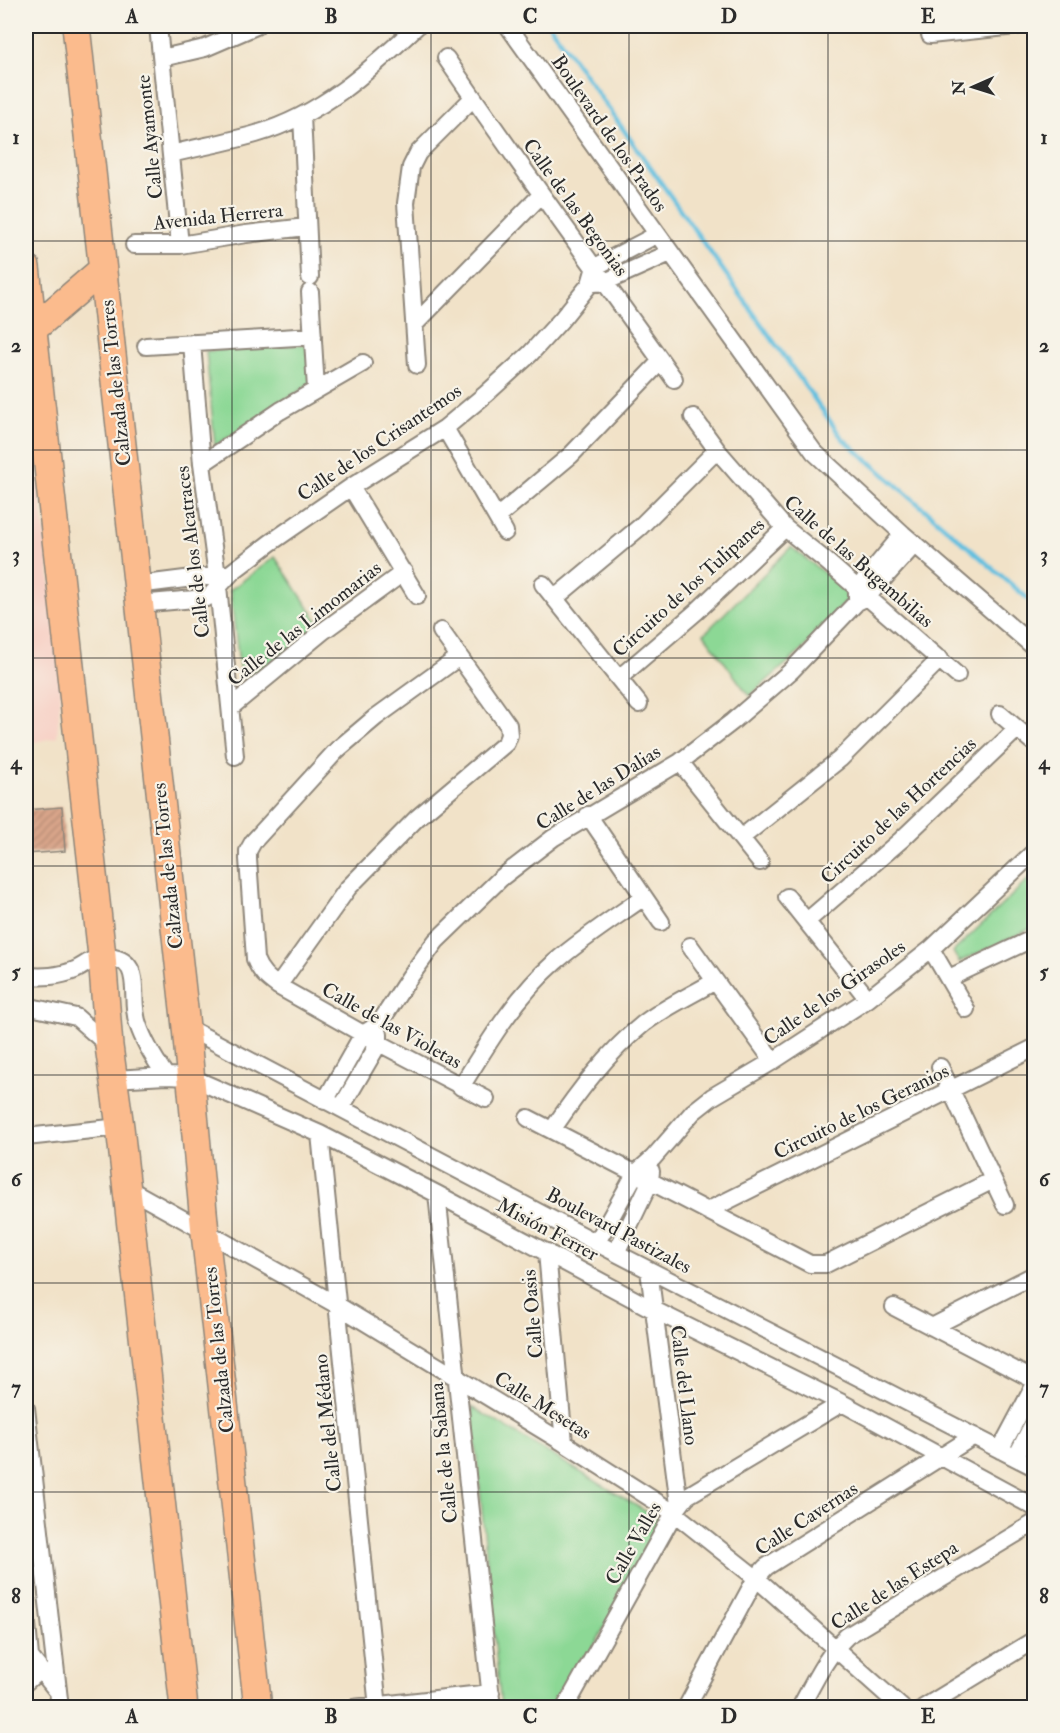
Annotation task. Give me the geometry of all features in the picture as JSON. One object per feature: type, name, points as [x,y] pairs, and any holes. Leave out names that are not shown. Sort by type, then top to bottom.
[{"type":"main road","name":"Calzada de las Torres","points":[[76,26],[186,1027],[178,1077],[205,1233],[258,1707]]},
{"type":"main road","points":[[26,267],[102,956],[109,1046],[184,1707]]},
{"type":"main road","points":[[32,330],[102,270]]},
{"type":"street","name":"Calle Ayamonte","points":[[158,26],[180,245]]},
{"type":"street","points":[[162,58],[204,48],[256,26]]},
{"type":"street","points":[[171,154],[257,134],[302,116],[364,75],[417,26]]},
{"type":"street","name":"Boulevard de los Prados","points":[[508,26],[814,452],[909,539],[1035,646]]},
{"type":"street","points":[[930,35],[1016,26]]},
{"type":"street","name":"Calle de las Begonias","points":[[446,58],[594,267]]},
{"type":"street","points":[[417,365],[406,203],[411,167],[418,153],[473,98]]},
{"type":"street","points":[[302,116],[316,389]]},
{"type":"street","points":[[415,324],[541,195]]},
{"type":"street","name":"Avenida Herrera","points":[[134,245],[180,245],[306,227]]},
{"type":"street","points":[[594,267],[656,235]]},
{"type":"street","name":"Calle de los Crisantemos","points":[[138,594],[206,598],[222,578],[279,536],[351,487],[445,428],[530,354],[598,283],[670,253]]},
{"type":"street","name":"Calle de los Crisantemos","points":[[594,267],[598,283]]},
{"type":"street","name":"Calle de las Begonias","points":[[598,283],[674,379]]},
{"type":"street","points":[[146,346],[313,336]]},
{"type":"street","name":"Calle de los Alcatraces","points":[[192,343],[202,464],[222,578],[235,756]]},
{"type":"street","points":[[445,428],[501,525],[661,361]]},
{"type":"street","points":[[202,464],[280,411],[363,363]]},
{"type":"street","name":"Calle de las Bugambilias","points":[[693,417],[717,450],[785,528],[861,596],[957,675]]},
{"type":"street","points":[[555,598],[640,527],[717,450]]},
{"type":"street","name":"Calle de las Limomarias","points":[[351,487],[417,596]]},
{"type":"street","name":"Circuito de los Tulipanes","points":[[619,678],[696,612],[785,528]]},
{"type":"street","name":"Calle de las Dalias","points":[[325,1101],[363,1034],[379,1024],[436,941],[501,878],[553,838],[588,815],[680,762],[732,722],[791,671],[861,596],[909,539]]},
{"type":"street","name":"Calle de las Limomarias","points":[[231,707],[322,632],[404,572]]},
{"type":"street","name":"Circuito de los Tulipanes","points":[[543,584],[639,704]]},
{"type":"street","points":[[278,986],[348,888],[417,818],[506,743],[509,735],[508,725],[441,631]]},
{"type":"street","name":"Calle de las Violetas","points":[[459,657],[376,717],[337,750],[248,850],[255,959],[259,970],[278,986],[486,1100]]},
{"type":"street","points":[[741,838],[840,759],[940,659]]},
{"type":"street","points":[[1000,714],[1035,743]]},
{"type":"street","name":"Circuito de las Hortencias","points":[[807,921],[901,840],[1017,729]]},
{"type":"street","points":[[680,762],[760,862]]},
{"type":"street","points":[[588,815],[662,922]]},
{"type":"street","name":"Calle de los Girasoles","points":[[616,1253],[643,1178],[653,1158],[693,1113],[728,1088],[868,999],[931,949],[1035,852]]},
{"type":"street","points":[[461,1087],[489,1041],[520,999],[554,964],[588,936],[644,897]]},
{"type":"street","points":[[787,897],[868,999]]},
{"type":"street","points":[[949,978],[1035,938]]},
{"type":"street","points":[[690,946],[773,1061]]},
{"type":"street","points":[[931,949],[966,1009]]},
{"type":"street","points":[[26,976],[62,975],[102,956],[122,959],[128,965],[134,982],[136,1021],[152,1056],[178,1077]]},
{"type":"street","points":[[552,1130],[590,1079],[644,1023],[715,981]]},
{"type":"street","points":[[26,1005],[75,1017],[109,1046]]},
{"type":"street","points":[[341,1108],[379,1043],[379,1024]]},
{"type":"street","name":"Boulevard Pastizales","points":[[186,1027],[616,1253],[1035,1467]]},
{"type":"street","name":"Circuito de los Geranios","points":[[707,1211],[1035,1048]]},
{"type":"street","points":[[940,1067],[1005,1205]]},
{"type":"street","points":[[113,1079],[178,1077]]},
{"type":"street","name":"Misión Ferrer","points":[[178,1077],[320,1134],[548,1252],[654,1310],[842,1403],[1035,1507]]},
{"type":"street","points":[[528,1118],[810,1264],[818,1266],[993,1180]]},
{"type":"street","points":[[26,1137],[120,1127]]},
{"type":"street","name":"Calle del Médano","points":[[320,1134],[377,1706]]},
{"type":"street","name":"Calle de los Girasoles","points":[[597,1242],[643,1178]]},
{"type":"street","name":"Calle Mesetas","points":[[126,1188],[337,1305],[677,1509],[902,1707]]},
{"type":"street","name":"Calle de la Sabana","points":[[437,1194],[491,1700]]},
{"type":"street","name":"Calle Oasis","points":[[548,1252],[564,1443]]},
{"type":"street","name":"Calle del Llano","points":[[649,1270],[677,1509]]},
{"type":"street","points":[[932,1327],[1035,1275]]},
{"type":"street","points":[[894,1307],[1035,1380]]},
{"type":"street","points":[[1000,1450],[1035,1386]]},
{"type":"street","name":"Calle Valles","points":[[565,1707],[677,1509],[687,1496],[842,1403]]},
{"type":"street","points":[[26,1408],[59,1700]]},
{"type":"street","points":[[1016,1457],[1035,1422]]},
{"type":"street","name":"Calle Cavernas","points":[[686,1707],[756,1578],[778,1558],[974,1436]]},
{"type":"street","name":"Calle de las Estepa","points":[[801,1707],[819,1671],[835,1648],[847,1636],[1035,1523]]},
{"type":"street","points":[[26,1613],[32,1660],[26,1682]]},
{"type":"street","points":[[923,1707],[1035,1640]]},
{"type":"street","points":[[32,1660],[59,1700]]},
{"type":"street","points":[[353,1707],[491,1700]]},
{"type":"shaded area","points":[[26,373],[62,681],[57,737],[26,744]]},
{"type":"green space","points":[[309,344],[313,382],[215,446],[206,351]]},
{"type":"green space","points":[[791,547],[852,595],[800,652],[749,696],[704,634]]},
{"type":"green space","points":[[275,557],[321,626],[253,680],[246,681],[240,672],[230,590]]},
{"type":"green space","points":[[1034,874],[1034,927],[959,962],[953,952]]},
{"type":"green space","points":[[472,1407],[662,1521],[561,1707],[501,1707]]},
{"type":"building","points":[[62,807],[65,851],[26,854],[26,810]]},
{"type":"waterway","points":[[550,26],[842,438],[1034,604]]}]
